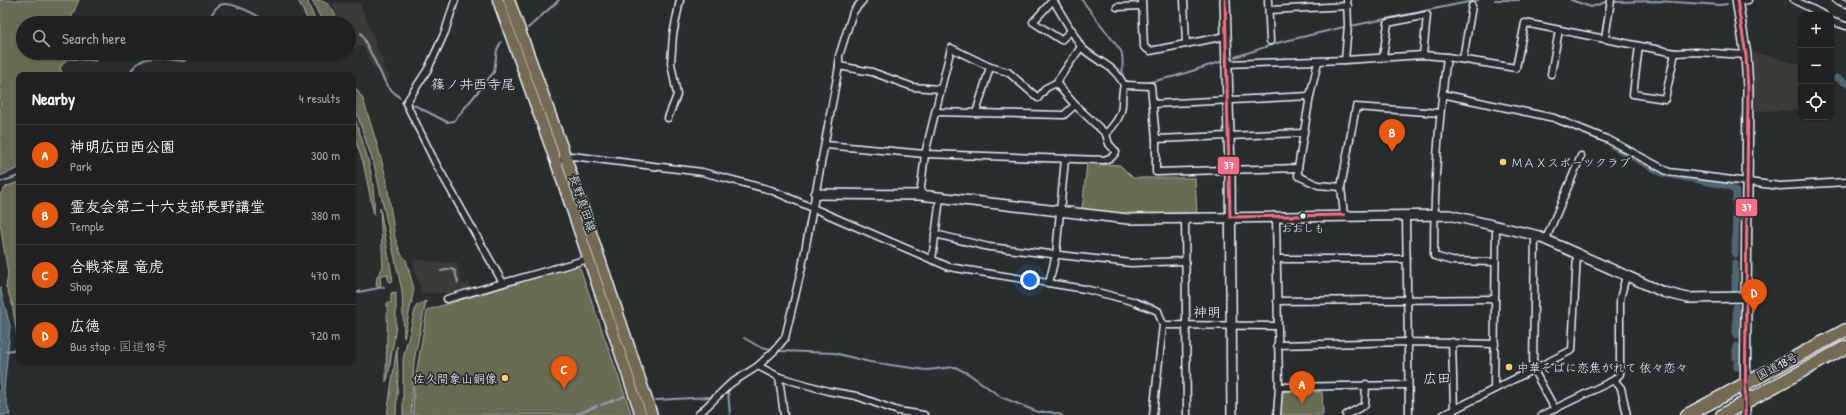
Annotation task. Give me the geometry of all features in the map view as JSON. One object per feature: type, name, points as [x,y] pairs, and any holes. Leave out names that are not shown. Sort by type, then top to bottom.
[{"type":"highway","name":"国道18号","points":[[1687,415],[1846,330]]},
{"type":"highway","name":"国道18号","points":[[1722,415],[1846,347]]},
{"type":"main road","name":"長野真田線","points":[[498,0],[556,162],[641,415]]},
{"type":"main road","name":"長野真田線","points":[[509,0],[566,158],[652,415]]},
{"type":"street","points":[[455,0],[445,32],[428,69],[406,103],[435,162],[503,283]]},
{"type":"street","points":[[668,118],[678,95],[670,63],[673,35],[680,0]]},
{"type":"street","points":[[698,415],[730,384],[758,366],[785,338],[826,145],[839,66],[839,56],[853,12],[864,0]]},
{"type":"street","points":[[1072,30],[1061,40],[1033,22],[1053,0],[1072,30],[1081,47],[1087,53],[1110,66],[1118,74],[1124,85],[1122,92],[1122,105],[1119,117],[1106,134]]},
{"type":"street","points":[[1184,0],[1186,44]]},
{"type":"street","points":[[1224,0],[1230,170],[1232,415]]},
{"type":"street","points":[[1268,0],[1270,41]]},
{"type":"street","points":[[1309,0],[1309,8]]},
{"type":"street","points":[[1605,38],[1611,0]]},
{"type":"street","points":[[1745,415],[1747,382],[1746,54],[1738,1],[1748,0]]},
{"type":"street","points":[[1794,0],[1818,12]]},
{"type":"street","points":[[1836,0],[1846,4]]},
{"type":"street","points":[[1117,7],[1142,3],[1144,47],[1150,51],[1226,36]]},
{"type":"street","points":[[1269,10],[1309,8],[1347,3],[1345,60]]},
{"type":"street","points":[[1463,59],[1472,6]]},
{"type":"street","points":[[1383,57],[1388,23],[1427,15],[1423,55]]},
{"type":"street","points":[[1834,21],[1846,26]]},
{"type":"street","points":[[1227,64],[1318,62],[1423,55],[1463,59],[1516,68],[1526,23],[1675,53],[1696,52],[1746,54]]},
{"type":"street","points":[[1551,74],[1559,30]]},
{"type":"street","points":[[1639,46],[1633,94],[1665,99],[1675,53]]},
{"type":"street","points":[[920,195],[925,154],[951,48],[990,67],[1008,72],[1038,98],[1046,88],[1056,83],[1081,47]]},
{"type":"street","points":[[1446,57],[1440,113],[1434,215],[1434,256],[1452,261],[1495,262]]},
{"type":"street","points":[[1318,62],[1303,133],[1298,176],[1318,185],[1341,187]]},
{"type":"street","points":[[839,66],[872,72],[913,87],[940,89]]},
{"type":"street","points":[[976,113],[990,67]]},
{"type":"street","points":[[826,145],[925,154],[1104,160],[1112,157],[1116,152],[1109,144],[1106,134],[1056,83]]},
{"type":"street","points":[[1124,85],[1140,87],[1151,86],[1156,139],[1156,172],[1298,168]]},
{"type":"street","points":[[1442,94],[1554,118],[1609,140],[1669,172],[1780,186],[1846,182]]},
{"type":"street","points":[[1153,104],[1227,99],[1310,96]]},
{"type":"street","points":[[935,112],[1064,115],[1075,104]]},
{"type":"street","points":[[1344,215],[1341,187],[1356,107],[1440,113]]},
{"type":"street","points":[[1156,139],[1303,133]]},
{"type":"street","points":[[556,162],[572,156],[702,172],[771,190],[948,267],[1049,283],[1132,301],[1158,311],[1163,325],[1153,415]]},
{"type":"street","points":[[1546,239],[1581,156]]},
{"type":"street","points":[[1049,283],[1056,254],[1065,159]]},
{"type":"street","points":[[816,194],[920,195],[1128,219],[1344,215],[1406,217],[1434,215],[1465,218],[1546,239],[1663,292],[1688,298],[1747,297]]},
{"type":"street","points":[[932,260],[940,198]]},
{"type":"street","points":[[1185,217],[1187,415]]},
{"type":"street","points":[[1276,217],[1277,415]]},
{"type":"street","points":[[1406,217],[1409,415]]},
{"type":"street","points":[[1494,389],[1496,227]]},
{"type":"street","points":[[935,234],[989,247],[1131,263],[1185,261]]},
{"type":"street","points":[[1535,235],[1533,369],[1555,409]]},
{"type":"street","points":[[1443,415],[1572,350],[1577,254]]},
{"type":"street","points":[[1276,258],[1406,259]]},
{"type":"street","points":[[447,299],[588,259]]},
{"type":"street","points":[[1542,415],[1614,380],[1620,374],[1620,299],[1626,276]]},
{"type":"street","points":[[1277,301],[1495,299]]},
{"type":"street","points":[[1163,325],[1277,326]]},
{"type":"street","points":[[1277,345],[1408,342],[1495,344]]},
{"type":"street","points":[[1452,342],[1454,410]]},
{"type":"street","points":[[758,366],[779,377],[828,391],[856,396],[898,411],[924,415]]},
{"type":"street","points":[[779,377],[784,415]]},
{"type":"street","points":[[1614,380],[1621,388],[1627,415]]},
{"type":"street","points":[[1278,387],[1366,384],[1408,385]]},
{"type":"street","points":[[1346,415],[1365,405],[1366,384]]},
{"type":"shaded area","points":[[332,3],[360,3],[384,65],[382,68],[390,76],[388,80],[383,82],[376,68],[373,68],[363,45],[356,48],[356,16],[337,16]]},
{"type":"shaded area","points":[[1753,52],[1798,64],[1798,110],[1753,111]]},
{"type":"shaded area","points":[[413,259],[440,263],[457,262],[462,284],[469,282],[470,288],[449,293],[421,293]]},
{"type":"green space","points":[[0,0],[79,0],[72,16],[16,16],[16,60],[66,60],[60,68],[62,72],[16,72],[16,169],[0,176]]},
{"type":"green space","points":[[298,0],[307,0],[314,16],[306,16]]},
{"type":"green space","points":[[312,0],[327,3],[336,16],[320,16]]},
{"type":"green space","points":[[356,88],[363,99],[377,144],[386,177],[395,238],[401,254],[406,260],[414,289],[404,338],[402,291],[375,168],[356,111]]},
{"type":"green space","points":[[356,122],[369,163],[373,188],[374,215],[363,162],[356,142]]},
{"type":"green space","points":[[1087,163],[1120,165],[1133,178],[1195,178],[1197,214],[1123,216],[1082,210]]},
{"type":"green space","points":[[16,183],[16,328],[12,303],[6,287],[8,274],[0,223],[0,198],[1,193],[7,186]]},
{"type":"green space","points":[[380,208],[393,281],[389,282],[387,274],[380,276],[381,286],[376,286],[377,277],[383,267]]},
{"type":"green space","points":[[575,266],[580,268],[632,415],[413,415],[414,387],[427,310]]},
{"type":"green space","points":[[396,292],[396,326],[386,382],[387,303],[391,303],[391,293]]},
{"type":"green space","points":[[426,301],[414,361],[411,415],[403,415],[403,359],[416,306]]},
{"type":"green space","points":[[397,346],[398,378],[396,415],[387,415]]},
{"type":"green space","points":[[1282,391],[1322,392],[1323,415],[1281,415]]},
{"type":"water","points":[[0,287],[10,326],[4,392],[10,415],[0,415]]},
{"type":"waterway","points":[[528,28],[559,0]]},
{"type":"waterway","points":[[1082,0],[1121,51],[1123,58],[1122,73],[1124,80],[1132,83]]},
{"type":"waterway","points":[[1351,26],[1478,0]]},
{"type":"waterway","points":[[1495,0],[1519,0]]},
{"type":"waterway","points":[[1571,0],[1591,7],[1606,2]]},
{"type":"waterway","points":[[1615,2],[1657,1],[1720,5],[1727,4]]},
{"type":"waterway","points":[[210,16],[215,9],[220,5],[225,4],[238,7],[258,16]]},
{"type":"waterway","points":[[1235,57],[1281,42],[1344,27]]},
{"type":"waterway","points":[[361,33],[387,86],[400,98]]},
{"type":"waterway","points":[[412,104],[447,122],[454,121],[494,72],[497,50],[501,42]]},
{"type":"waterway","points":[[130,72],[134,67],[144,60]]},
{"type":"waterway","points":[[176,60],[185,60]]},
{"type":"waterway","points":[[1146,83],[1176,76],[1220,62]]},
{"type":"waterway","points":[[1837,78],[1846,83]]},
{"type":"waterway","points":[[1613,146],[1662,173],[1730,186],[1736,192],[1735,254]]},
{"type":"waterway","points":[[0,182],[16,177]]},
{"type":"waterway","points":[[1735,263],[1735,289]]},
{"type":"waterway","points":[[441,271],[452,269],[455,271],[458,283]]},
{"type":"waterway","points":[[356,292],[384,287]]},
{"type":"waterway","points":[[1736,307],[1736,335]]},
{"type":"waterway","points":[[744,338],[758,346],[770,349]]},
{"type":"waterway","points":[[1736,346],[1736,357]]},
{"type":"waterway","points":[[6,351],[16,349]]},
{"type":"waterway","points":[[779,351],[834,353],[870,362],[926,370],[955,367],[969,374],[1001,397],[1038,412],[1050,412],[1062,415]]},
{"type":"waterway","points":[[656,400],[711,397],[723,387]]},
{"type":"waterway","points":[[728,391],[730,415]]},
{"type":"waterway","points":[[618,399],[625,396]]},
{"type":"waterway","points":[[601,405],[614,400]]},
{"type":"waterway","points":[[575,415],[597,406]]},
{"type":"transit line","name":"37","points":[[1225,0],[1230,217],[1344,215]]},
{"type":"transit line","name":"37","points":[[1737,0],[1746,55],[1748,89],[1745,415]]},
{"type":"place","name":"霊友会第二十六支部長野講堂","points":[[1392,152]]},
{"type":"place","name":"ＭＡＸスポーツクラブ","points":[[1503,162]]},
{"type":"place","name":"おおしも","points":[[1303,216]]},
{"type":"place","name":"広徳","points":[[1754,312]]},
{"type":"place","name":"中華そばに恋焦がれて 依々恋々","points":[[1509,367]]},
{"type":"place","name":"佐久間象山銅像","points":[[505,378]]},
{"type":"place","name":"合戦茶屋 竜虎","points":[[564,389]]},
{"type":"place","name":"神明広田西公園","points":[[1302,404]]},
{"type":"district","name":"篠ノ井西寺尾","points":[[473,83]]},
{"type":"district","name":"神明","points":[[1207,311]]},
{"type":"district","name":"広田","points":[[1437,377]]}]
